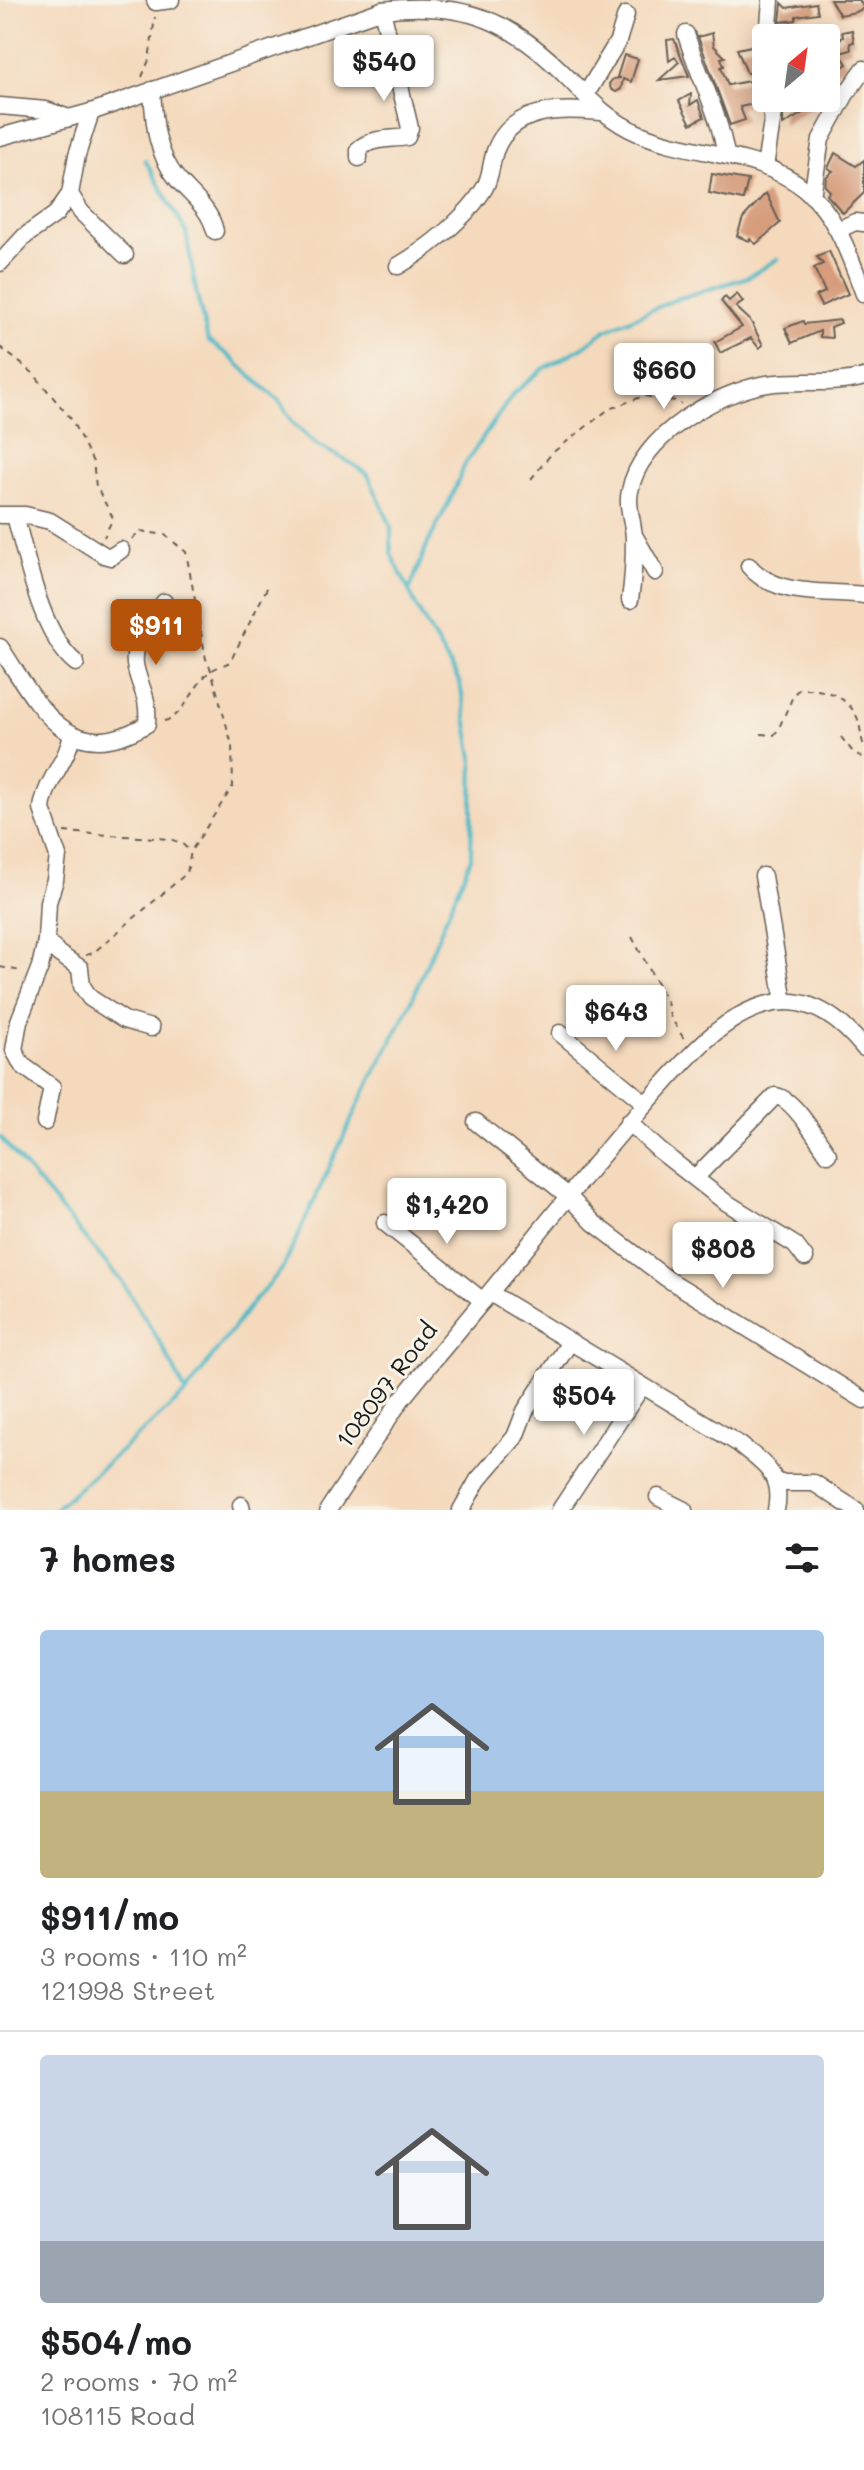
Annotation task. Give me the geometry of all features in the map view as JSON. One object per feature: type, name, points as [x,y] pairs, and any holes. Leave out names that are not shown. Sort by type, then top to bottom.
[{"type":"street","points":[[769,24],[771,0]]},
{"type":"street","points":[[0,149],[7,135],[91,112],[382,10],[406,3],[442,4],[502,22],[537,46],[601,112],[618,123],[665,143],[726,155],[765,167],[795,182],[812,196],[838,230],[864,294]]},
{"type":"street","points":[[359,158],[359,149],[363,145],[370,141],[407,137],[410,128],[382,10]]},
{"type":"street","points":[[585,96],[618,41],[626,15]]},
{"type":"street","points":[[686,34],[717,114],[726,155]]},
{"type":"street","points":[[812,196],[821,139],[864,69]]},
{"type":"street","points":[[152,90],[158,142],[164,158],[177,179],[206,209],[215,231]]},
{"type":"street","points":[[0,106],[46,110],[69,118]]},
{"type":"street","points":[[398,266],[429,246],[477,199],[488,180],[501,139],[516,123],[531,115],[556,110],[601,112]]},
{"type":"street","points":[[0,263],[25,236],[56,214],[70,194],[77,155],[91,112]]},
{"type":"street","points":[[765,167],[772,112]]},
{"type":"street","points":[[70,194],[81,212],[125,255]]},
{"type":"street","points":[[838,230],[855,222],[864,223]]},
{"type":"street","points":[[630,600],[635,536],[628,502],[630,489],[638,469],[659,440],[729,394],[765,384],[795,381],[825,383],[864,377]]},
{"type":"street","points":[[76,663],[59,645],[8,516],[37,516],[50,521],[97,552],[111,557],[121,550]]},
{"type":"street","points":[[635,536],[655,572]]},
{"type":"street","points":[[749,566],[758,577],[778,585],[805,591],[864,595]]},
{"type":"street","points":[[0,647],[37,704],[53,721],[72,734],[95,740],[120,738],[147,724],[148,706],[135,662],[142,636],[164,602]]},
{"type":"street","points":[[45,1122],[52,1087],[22,1065],[14,1050],[19,1021],[40,967],[46,941],[48,902],[58,856],[42,803],[70,746],[72,734]]},
{"type":"street","points":[[763,876],[784,1002]]},
{"type":"street","points":[[46,941],[80,968],[82,986],[90,998],[124,1020],[151,1028]]},
{"type":"street","name":"108097 Road","points":[[328,1510],[400,1401],[628,1122],[717,1031],[742,1014],[764,1005],[797,1002],[831,1015],[852,1032],[864,1048]]},
{"type":"street","points":[[560,1033],[646,1104]]},
{"type":"street","points":[[696,1177],[775,1096],[781,1096],[790,1103],[828,1154]]},
{"type":"street","points":[[476,1122],[568,1196],[594,1223],[666,1278],[864,1400]]},
{"type":"street","points":[[628,1122],[724,1201],[795,1245],[805,1258]]},
{"type":"street","points":[[385,1223],[486,1297],[570,1342],[739,1444],[767,1467],[777,1483],[776,1510]]},
{"type":"street","points":[[461,1510],[478,1480],[515,1437],[525,1411],[570,1342]]},
{"type":"street","points":[[560,1510],[642,1386]]},
{"type":"street","points":[[777,1483],[814,1483],[856,1510]]},
{"type":"street","points":[[658,1497],[684,1510]]},
{"type":"path","points":[[133,97],[149,60],[161,1]]},
{"type":"path","points":[[0,347],[33,373],[71,419],[93,462],[96,486],[113,518],[97,552]]},
{"type":"path","points":[[531,479],[552,453],[609,409],[644,396],[676,401],[695,414]]},
{"type":"path","points":[[69,960],[93,953],[187,873],[191,851],[233,786],[232,745],[206,659],[186,552],[165,535],[140,531],[121,550]]},
{"type":"path","points":[[147,724],[170,720],[203,677],[230,662],[268,586]]},
{"type":"path","points":[[761,734],[774,735],[794,694],[799,689],[814,688],[829,692],[855,713],[864,746]]},
{"type":"path","points":[[841,737],[853,752],[864,758]]},
{"type":"path","points":[[51,831],[170,839],[191,851]]},
{"type":"path","points":[[632,937],[667,1002],[670,1016],[694,1054]]},
{"type":"path","points":[[0,967],[23,971],[40,967]]},
{"type":"building","points":[[830,0],[859,0],[864,8],[840,15]]},
{"type":"building","points":[[782,3],[787,8],[816,3],[818,13],[780,22]]},
{"type":"building","points":[[852,30],[854,42],[850,43],[851,50],[840,53],[840,39],[843,37],[842,32]]},
{"type":"building","points":[[712,33],[714,46],[725,57],[721,58],[724,66],[721,67],[728,85],[749,81],[752,104],[740,107],[745,120],[730,125],[698,37]]},
{"type":"building","points":[[674,39],[689,76],[659,80],[679,62],[675,57],[669,61],[667,40]]},
{"type":"building","points":[[752,46],[752,73],[747,73],[737,49]]},
{"type":"building","points":[[840,53],[847,64],[840,69]]},
{"type":"building","points":[[624,55],[638,59],[631,82],[623,79],[621,89],[616,92],[609,84],[613,79],[621,78],[617,77]]},
{"type":"building","points":[[691,94],[690,105],[698,100],[704,117],[691,124],[679,101]]},
{"type":"building","points":[[783,112],[804,112],[783,125]]},
{"type":"building","points":[[835,153],[856,166],[864,160],[864,193],[843,213],[827,195],[830,191],[825,186],[826,177],[833,171],[828,168]]},
{"type":"building","points":[[712,174],[748,180],[743,200],[709,193]]},
{"type":"building","points":[[766,193],[780,223],[756,244],[737,236],[743,218]]},
{"type":"building","points":[[829,251],[848,294],[821,306],[816,296],[825,292],[814,268],[823,264],[817,257]]},
{"type":"building","points":[[737,294],[743,302],[736,307],[750,320],[763,345],[759,348],[751,338],[720,353],[715,342],[742,327],[721,301],[725,297],[729,301]]},
{"type":"building","points":[[840,320],[841,323],[831,327],[832,338],[820,337],[820,331],[792,343],[785,328],[803,321],[804,324]]},
{"type":"waterway","points":[[54,1510],[186,1393],[248,1308],[283,1268],[360,1101],[408,1009],[471,858],[473,758],[460,683],[418,610],[391,553],[391,526],[368,475],[316,444],[294,424],[280,402],[208,341],[186,232],[145,160]]},
{"type":"waterway","points":[[410,589],[465,464],[513,394],[543,369],[606,330],[674,300],[748,277],[778,259]]},
{"type":"waterway","points":[[0,1137],[122,1282],[161,1344],[186,1393]]}]
